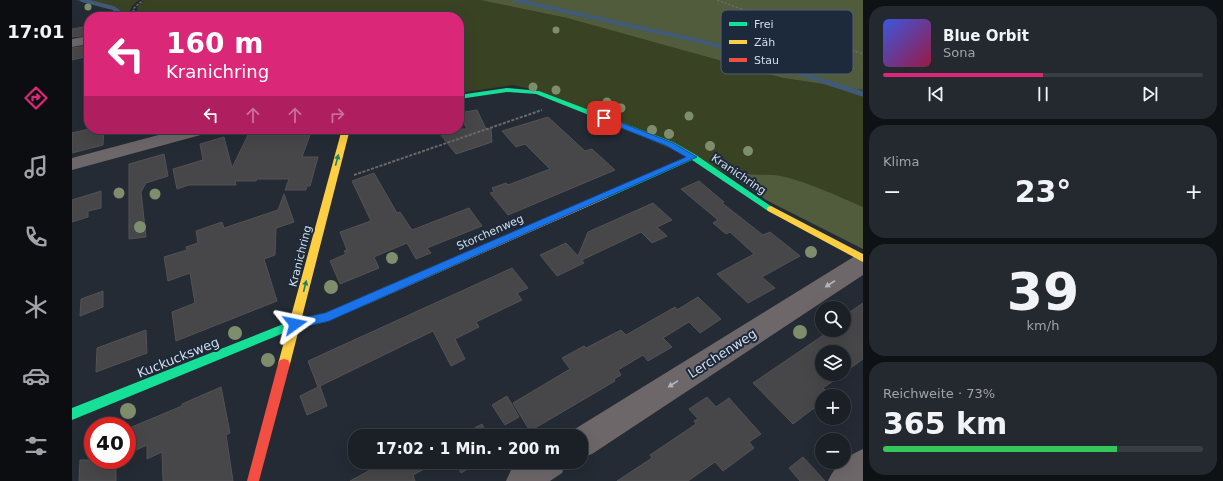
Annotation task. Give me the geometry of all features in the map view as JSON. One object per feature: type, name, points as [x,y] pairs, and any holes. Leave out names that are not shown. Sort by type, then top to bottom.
[{"type":"street","points":[[72,43],[84,41]]},
{"type":"street","name":"Kranichring","points":[[464,96],[493,91],[520,89],[537,92],[670,144],[693,157],[765,206],[863,258]]},
{"type":"street","points":[[72,164],[183,134]]},
{"type":"street","name":"Kranichring","points":[[253,481],[345,134]]},
{"type":"street","name":"Storchenweg","points":[[295,324],[326,317],[693,157]]},
{"type":"street","name":"Lerchenweg","points":[[588,439],[863,263]]},
{"type":"street","name":"Kuckucksweg","points":[[72,414],[295,324]]},
{"type":"street","points":[[844,481],[863,464]]},
{"type":"street","points":[[522,481],[541,469]]},
{"type":"path","points":[[134,12],[133,10],[136,5],[143,0]]},
{"type":"path","points":[[717,0],[744,10]]},
{"type":"path","points":[[853,50],[863,54]]},
{"type":"path","points":[[331,183],[564,102]]},
{"type":"green space","points":[[75,0],[139,0],[130,9],[130,12],[117,12],[111,8]]},
{"type":"green space","points":[[145,0],[480,0],[567,18],[721,61],[721,74],[769,74],[783,78],[863,90],[863,207],[826,191],[783,177],[750,176],[739,172],[730,175],[539,91],[513,85],[464,92],[464,12],[138,12],[137,9]]},
{"type":"green space","points":[[480,0],[863,0],[863,90],[783,78],[769,74],[853,74],[853,10],[721,10],[721,61],[567,18]]},
{"type":"green space","points":[[739,172],[785,177],[815,187],[863,207],[863,249],[766,200],[730,175]]},
{"type":"building","points":[[84,27],[84,36],[72,37],[72,29]]},
{"type":"building","points":[[84,47],[84,57],[72,60],[72,48]]},
{"type":"building","points":[[477,110],[486,129],[491,129],[492,142],[456,154],[440,134],[464,134],[464,129],[467,129],[464,123],[464,112]]},
{"type":"building","points":[[548,117],[585,151],[592,149],[615,170],[508,215],[490,193],[494,192],[492,188],[506,183],[508,185],[550,169],[525,144],[516,147],[502,131]]},
{"type":"building","points":[[84,130],[84,134],[104,134],[103,145],[72,153],[72,133]]},
{"type":"building","points":[[248,135],[310,135],[302,157],[318,157],[310,186],[307,186],[306,190],[285,190],[289,179],[257,179],[256,181],[235,181],[236,185],[189,185],[177,189],[173,169],[203,160],[200,144],[224,137],[232,168]]},
{"type":"building","points":[[164,154],[168,176],[146,183],[141,192],[146,237],[129,239],[129,164]]},
{"type":"building","points":[[374,173],[397,213],[400,212],[412,230],[469,208],[482,226],[427,248],[431,253],[416,259],[407,243],[374,257],[379,268],[340,284],[330,261],[346,254],[344,251],[347,250],[340,232],[371,221],[352,181]]},
{"type":"building","points":[[699,181],[724,202],[722,203],[763,235],[770,232],[800,256],[762,277],[775,288],[748,303],[717,274],[754,254],[730,232],[726,234],[713,223],[718,220],[681,189]]},
{"type":"building","points":[[101,191],[101,208],[88,211],[88,217],[72,222],[72,200]]},
{"type":"building","points":[[284,194],[294,222],[276,228],[275,255],[264,259],[277,301],[176,341],[172,312],[195,303],[190,273],[168,281],[164,257],[187,250],[186,247],[198,243],[196,231],[222,222],[224,228],[278,210]]},
{"type":"building","points":[[653,203],[672,220],[657,227],[667,236],[652,243],[641,232],[582,260],[584,263],[557,276],[540,255],[566,243],[578,256],[588,232]]},
{"type":"building","points":[[512,268],[528,288],[517,293],[522,300],[476,322],[479,327],[455,339],[465,359],[451,366],[433,331],[320,386],[327,406],[307,415],[300,396],[318,387],[308,361]]},
{"type":"building","points":[[103,291],[103,307],[80,316],[81,299]]},
{"type":"building","points":[[698,297],[721,319],[700,333],[689,322],[663,338],[672,347],[648,361],[643,355],[618,370],[621,375],[614,379],[615,381],[533,429],[529,429],[513,403],[570,369],[562,358],[584,346],[586,348],[621,330],[626,335],[675,307],[677,310]]},
{"type":"building","points":[[863,303],[863,359],[851,368],[851,345],[815,345],[815,381],[833,381],[823,388],[824,389],[815,389],[815,407],[793,424],[753,383],[821,337],[851,337],[851,311]]},
{"type":"building","points":[[146,330],[147,353],[96,372],[97,348]]},
{"type":"building","points":[[221,387],[230,433],[226,435],[233,481],[163,481],[162,452],[147,459],[147,445],[136,450],[136,425],[182,406],[182,404]]},
{"type":"building","points":[[507,396],[519,417],[505,425],[492,405]]},
{"type":"building","points":[[707,397],[716,407],[729,398],[761,434],[749,442],[754,448],[723,471],[715,462],[688,481],[617,481],[652,458],[650,455],[696,424],[694,421],[698,419],[689,409]]},
{"type":"building","points":[[482,424],[484,429],[473,429]]},
{"type":"building","points":[[803,457],[825,481],[800,481],[789,468]]},
{"type":"building","points":[[80,460],[84,460],[84,469],[116,469],[116,481],[79,481]]},
{"type":"building","points":[[372,469],[424,469],[413,475],[415,481],[350,481]]},
{"type":"building","points":[[459,469],[468,469],[461,473]]},
{"type":"waterway","points":[[82,0],[113,8],[119,12]]},
{"type":"waterway","points":[[515,0],[708,43],[721,47]]},
{"type":"waterway","points":[[802,74],[826,82]]},
{"type":"waterway","points":[[823,81],[863,94]]},
{"type":"traffic: fast","points":[[464,96],[507,90],[537,92],[670,144],[693,157],[771,209]]},
{"type":"traffic: fast","points":[[604,196],[693,157]]},
{"type":"traffic: fast","points":[[72,414],[295,324],[326,317],[366,300]]},
{"type":"traffic: slow","points":[[284,364],[345,134]]},
{"type":"traffic: slow","points":[[366,300],[604,196]]},
{"type":"traffic: slow","points":[[771,209],[863,258]]},
{"type":"traffic: jam","points":[[253,481],[284,364]]},
{"type":"route","points":[[295,324],[326,317],[693,157],[670,144],[604,118]]}]
